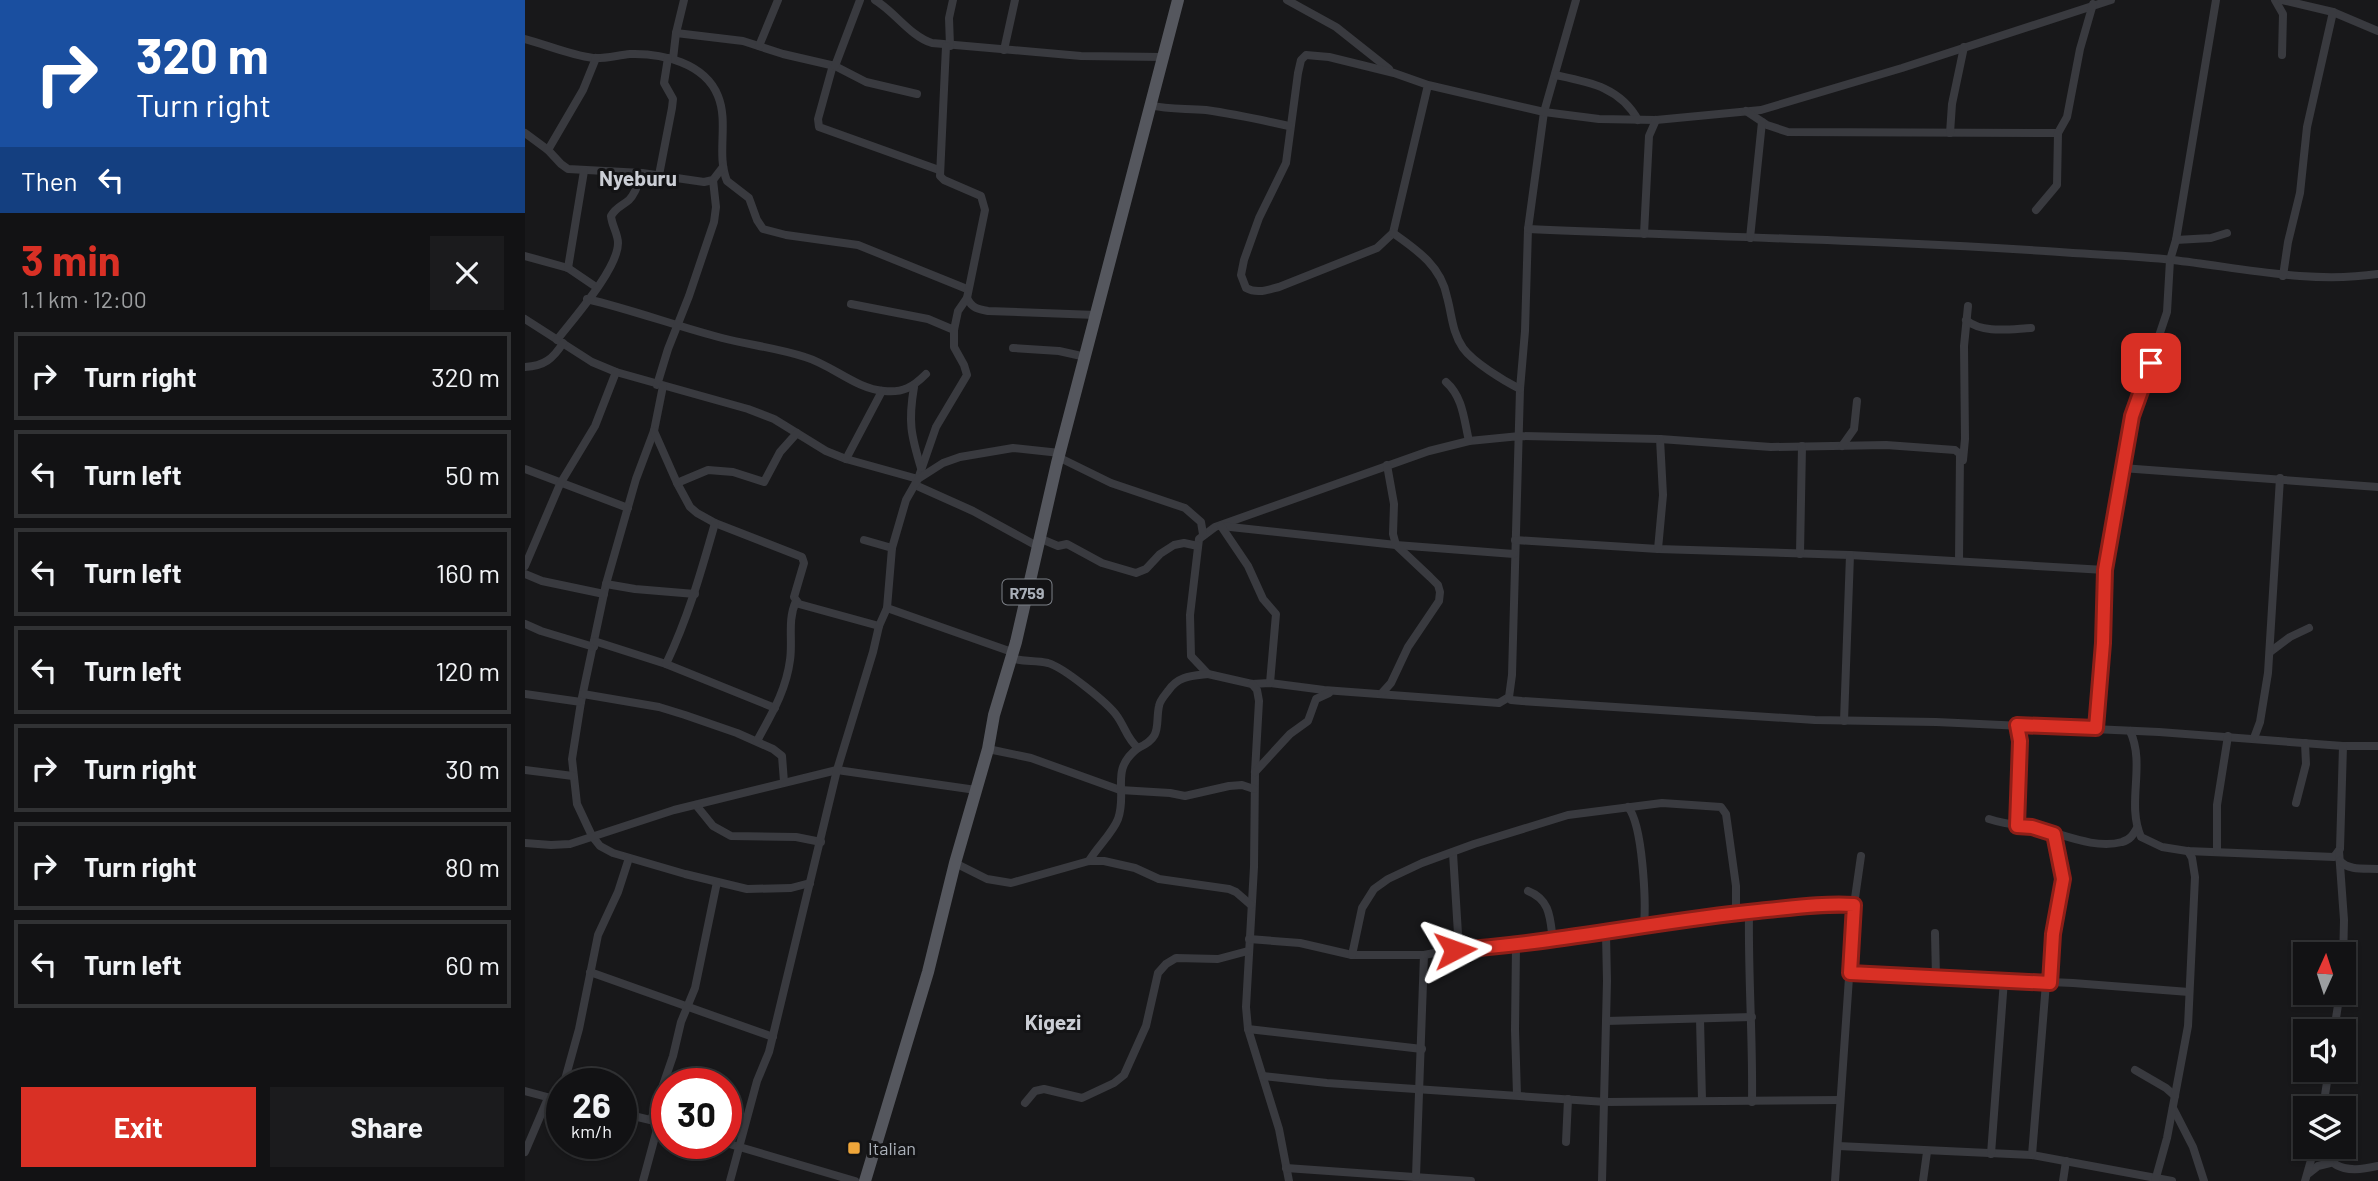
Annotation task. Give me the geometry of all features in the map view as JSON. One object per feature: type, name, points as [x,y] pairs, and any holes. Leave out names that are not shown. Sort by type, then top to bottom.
[{"type":"main road","name":"R759","points":[[865,1181],[928,972],[955,863],[988,749],[994,715],[1059,455],[1178,0]]},
{"type":"street","points":[[659,175],[673,99],[664,83],[684,0]]},
{"type":"street","points":[[758,46],[778,0]]},
{"type":"street","points":[[860,0],[834,65],[818,118],[819,127],[939,170]]},
{"type":"street","points":[[742,1140],[757,1082],[773,1037],[837,770],[879,626],[887,608],[892,548],[906,500],[916,482],[936,428],[967,375],[954,347],[954,330],[958,311],[967,293],[985,204],[976,192],[944,180],[939,170],[949,18],[953,0]]},
{"type":"street","points":[[1004,50],[1015,0]]},
{"type":"street","points":[[1287,0],[1336,27],[1394,73]]},
{"type":"street","points":[[1509,697],[1512,675],[1514,554],[1528,229],[1544,112],[1576,0]]},
{"type":"street","points":[[1429,85],[1393,233],[1377,248],[1279,287],[1262,291],[1246,288],[1241,275],[1244,260],[1259,218],[1286,163],[1298,73],[1301,60],[1306,55],[1329,57],[1394,73],[1429,85],[1544,112],[1599,119],[1655,121],[1761,110],[2111,0]]},
{"type":"street","points":[[2096,728],[2103,643],[2105,570],[2132,416],[2167,312],[2170,260],[2176,240],[2216,0]]},
{"type":"street","points":[[2275,0],[2283,13],[2283,55]]},
{"type":"street","points":[[2282,0],[2322,4],[2333,12],[2378,31]]},
{"type":"street","points":[[879,1],[922,40],[948,46],[1081,56],[1163,57]]},
{"type":"street","points":[[2036,210],[2057,185],[2058,133],[2067,117],[2093,4]]},
{"type":"street","points":[[2283,276],[2300,193],[2307,127],[2333,12]]},
{"type":"street","points":[[676,33],[729,38],[834,65],[866,82],[918,94]]},
{"type":"street","points":[[525,38],[596,58],[629,54],[671,58],[693,68],[717,92],[721,105],[723,167],[727,181],[752,201],[757,220],[763,229],[857,245],[967,293],[971,305],[977,309],[1096,316]]},
{"type":"street","points":[[1949,133],[1964,47]]},
{"type":"street","points":[[548,149],[583,90],[596,58]]},
{"type":"street","points":[[1555,75],[1606,88],[1620,96],[1638,120]]},
{"type":"street","points":[[1150,104],[1168,110],[1233,114],[1289,126]]},
{"type":"street","points":[[1746,111],[1782,131],[1805,133],[2058,133]]},
{"type":"street","points":[[1644,234],[1649,136],[1655,121]]},
{"type":"street","points":[[1750,238],[1762,122]]},
{"type":"street","points":[[525,133],[548,149],[568,169],[642,173],[704,182],[713,180],[723,167]]},
{"type":"street","points":[[568,268],[585,171]]},
{"type":"street","points":[[525,367],[544,364],[551,359],[587,299],[611,266],[618,239],[612,222],[613,212],[629,200],[642,173]]},
{"type":"street","points":[[713,180],[716,208],[714,222],[694,284],[676,325],[660,386],[654,431],[636,479],[606,584],[573,744],[573,776],[581,816],[600,846],[629,858],[717,882],[764,890],[792,888],[810,883]]},
{"type":"street","points":[[1528,229],[1924,242],[2170,260],[2283,276],[2352,278],[2378,274]]},
{"type":"street","points":[[1393,233],[1426,256],[1436,272],[1447,292],[1453,329],[1463,348],[1520,389]]},
{"type":"street","points":[[2176,240],[2211,238],[2227,233]]},
{"type":"street","points":[[525,256],[568,268],[596,287]]},
{"type":"street","points":[[587,299],[719,337],[807,357],[863,385],[882,391],[914,387]]},
{"type":"street","points":[[851,304],[928,319],[954,330]]},
{"type":"street","points":[[1959,561],[1959,508],[1965,439],[1964,346],[1968,306]]},
{"type":"street","points":[[525,319],[592,362],[660,386],[774,419],[826,451],[916,482],[1027,542],[1058,546],[1067,544],[1102,563],[1136,573],[1146,569],[1160,554],[1174,545],[1184,543],[1198,546]]},
{"type":"street","points":[[1966,320],[1974,326],[1984,328],[2031,328]]},
{"type":"street","points":[[1013,348],[1059,351],[1086,357]]},
{"type":"street","points":[[525,566],[560,484],[594,426],[616,372]]},
{"type":"street","points":[[921,468],[910,432],[909,419],[914,387],[926,374]]},
{"type":"street","points":[[1446,382],[1456,392],[1469,441]]},
{"type":"street","points":[[846,459],[882,391]]},
{"type":"street","points":[[1842,446],[1854,429],[1857,401]]},
{"type":"street","points":[[654,431],[691,507],[715,523],[802,557],[804,563],[796,601],[790,615],[791,652],[787,678],[757,741]]},
{"type":"street","points":[[677,483],[708,470],[733,472],[764,482],[780,452],[797,433]]},
{"type":"street","points":[[1203,534],[1233,519],[1429,451],[1469,441],[1520,436],[1660,439],[1771,447],[1886,445],[1955,450],[1961,454],[1962,462]]},
{"type":"street","points":[[1658,549],[1663,495],[1660,439]]},
{"type":"street","points":[[1800,554],[1802,446]]},
{"type":"street","points":[[916,482],[943,463],[999,450],[1027,448],[1059,455],[1111,483],[1185,508],[1201,523],[1203,534],[1198,546],[1189,648],[1197,665],[1208,674]]},
{"type":"street","points":[[1382,693],[1391,683],[1408,647],[1439,601],[1440,592],[1437,585],[1396,545],[1393,534],[1394,503],[1387,465]]},
{"type":"street","points":[[2122,468],[2378,487]]},
{"type":"street","points":[[525,469],[628,508]]},
{"type":"street","points":[[2255,738],[2260,722],[2270,652],[2280,478]]},
{"type":"street","points":[[666,664],[684,626],[715,523]]},
{"type":"street","points":[[1220,526],[1396,545],[1514,554]]},
{"type":"street","points":[[1220,526],[1248,566],[1263,599],[1276,614],[1270,683]]},
{"type":"street","points":[[864,540],[892,548]]},
{"type":"street","points":[[1515,540],[2105,570]]},
{"type":"street","points":[[1844,721],[1850,555]]},
{"type":"street","points":[[525,574],[542,581],[604,594]]},
{"type":"street","points":[[606,584],[695,594]]},
{"type":"street","points":[[796,601],[879,626]]},
{"type":"street","points":[[887,608],[1023,662],[1046,663],[1065,671],[1117,715],[1125,733],[1138,748]]},
{"type":"street","points":[[525,624],[541,631],[666,664],[775,708]]},
{"type":"street","points":[[2270,652],[2283,641],[2309,628]]},
{"type":"street","points":[[1089,862],[1119,817],[1122,768],[1138,748],[1151,739],[1158,727],[1159,705],[1173,684],[1181,678],[1208,674],[1252,684],[1270,683],[1336,691],[1499,703],[1509,697]]},
{"type":"street","points":[[1252,684],[1257,690],[1259,701],[1246,1007],[1248,1029],[1279,1129],[1289,1181]]},
{"type":"street","points":[[1255,772],[1290,734],[1308,721],[1316,699],[1336,691]]},
{"type":"street","points":[[525,694],[659,708],[757,741],[782,756],[784,782]]},
{"type":"street","points":[[1509,697],[1511,700],[1522,701],[1844,721],[2096,728],[2343,746],[2378,746]]},
{"type":"street","points":[[2017,725],[2020,741],[2017,826]]},
{"type":"street","points":[[2130,731],[2138,754],[2134,819],[2141,837],[2150,842],[2188,851],[2329,858],[2339,851]]},
{"type":"street","points":[[2213,851],[2228,736]]},
{"type":"street","points":[[2296,803],[2306,764],[2305,743]]},
{"type":"street","points":[[2343,746],[2339,851],[2345,942]]},
{"type":"street","points":[[988,749],[1031,758],[1120,790],[1185,796],[1229,786],[1243,785],[1254,789]]},
{"type":"street","points":[[525,770],[573,776]]},
{"type":"street","points":[[525,844],[570,844],[629,823],[837,770],[976,790]]},
{"type":"street","points":[[1352,955],[1359,917],[1374,889],[1388,879],[1418,865],[1568,815],[1662,803],[1721,807],[1725,814],[1736,886],[1736,913]]},
{"type":"street","points":[[696,805],[713,826],[731,836],[796,837],[821,842]]},
{"type":"street","points":[[1628,807],[1635,818],[1646,895],[1644,926]]},
{"type":"street","points":[[1989,819],[2054,834],[2116,844],[2130,839],[2137,828]]},
{"type":"street","points":[[2032,1155],[2053,934],[2063,879],[2054,834]]},
{"type":"street","points":[[2156,1179],[2173,1108],[2188,1026],[2195,888],[2194,865],[2188,851]]},
{"type":"street","points":[[2194,865],[2200,856],[2213,851]]},
{"type":"street","points":[[1453,853],[1458,934],[1455,950]]},
{"type":"street","points":[[1835,1181],[1854,905],[1861,856]]},
{"type":"street","points":[[568,1068],[598,935],[618,892],[629,858]]},
{"type":"street","points":[[955,863],[986,879],[1011,883],[1089,862],[1104,861],[1135,868],[1159,879],[1229,889],[1251,905]]},
{"type":"street","points":[[2340,861],[2351,868],[2378,869]]},
{"type":"street","points":[[672,1068],[699,972],[717,882]]},
{"type":"street","points":[[1528,891],[1543,898],[1547,905],[1553,941]]},
{"type":"street","points":[[1249,939],[1300,943],[1352,955],[1424,955],[1606,934],[1736,913],[1821,905],[1854,905]]},
{"type":"street","points":[[1749,912],[1752,1102]]},
{"type":"street","points":[[1935,933],[1936,978]]},
{"type":"street","points":[[1602,1181],[1606,934]]},
{"type":"street","points":[[1516,946],[1514,1030],[1517,1095]]},
{"type":"street","points":[[1025,1103],[1035,1091],[1044,1089],[1082,1098],[1114,1083],[1124,1075],[1146,1027],[1158,973],[1176,957],[1218,959],[1248,951]]},
{"type":"street","points":[[1416,1176],[1424,955]]},
{"type":"street","points":[[590,972],[773,1037]]},
{"type":"street","points":[[1850,973],[2189,992]]},
{"type":"street","points":[[1991,1154],[2004,980]]},
{"type":"street","points":[[1606,1021],[1752,1017]]},
{"type":"street","points":[[1700,1019],[1702,1100]]},
{"type":"street","points":[[1248,1029],[1422,1049]]},
{"type":"street","points":[[2135,1070],[2175,1096]]},
{"type":"street","points":[[1263,1076],[1605,1102],[1840,1100]]},
{"type":"street","points":[[525,1091],[546,1097]]},
{"type":"street","points":[[1566,1142],[1568,1099]]},
{"type":"street","points":[[525,1152],[546,1103]]},
{"type":"street","points":[[2173,1108],[2193,1147],[2204,1181]]},
{"type":"street","points":[[1837,1146],[2032,1155],[2172,1181]]},
{"type":"street","points":[[742,1149],[855,1181]]},
{"type":"street","points":[[643,1181],[651,1152]]},
{"type":"street","points":[[1923,1181],[1927,1152]]},
{"type":"street","points":[[730,1181],[737,1159]]},
{"type":"street","points":[[2306,1178],[2313,1159]]},
{"type":"street","points":[[2327,1159],[2340,1169],[2378,1166]]},
{"type":"street","points":[[2063,1181],[2066,1161]]},
{"type":"street","points":[[2306,1178],[2314,1168],[2330,1163]]},
{"type":"street","points":[[1286,1168],[1471,1181]]},
{"type":"place","name":"Italian","points":[[854,1148]]},
{"type":"district","name":"Nyeburu","points":[[638,177]]},
{"type":"district","name":"Kigezi","points":[[1053,1021]]},
{"type":"route","points":[[1455,950],[1516,946],[1606,934],[1728,913],[1841,904],[1854,905],[1850,973],[2050,983],[2053,934],[2063,879],[2062,870],[2054,834],[2032,827],[2017,826],[2020,741],[2017,725],[2096,728],[2103,643],[2105,570],[2132,416],[2151,363]]}]
